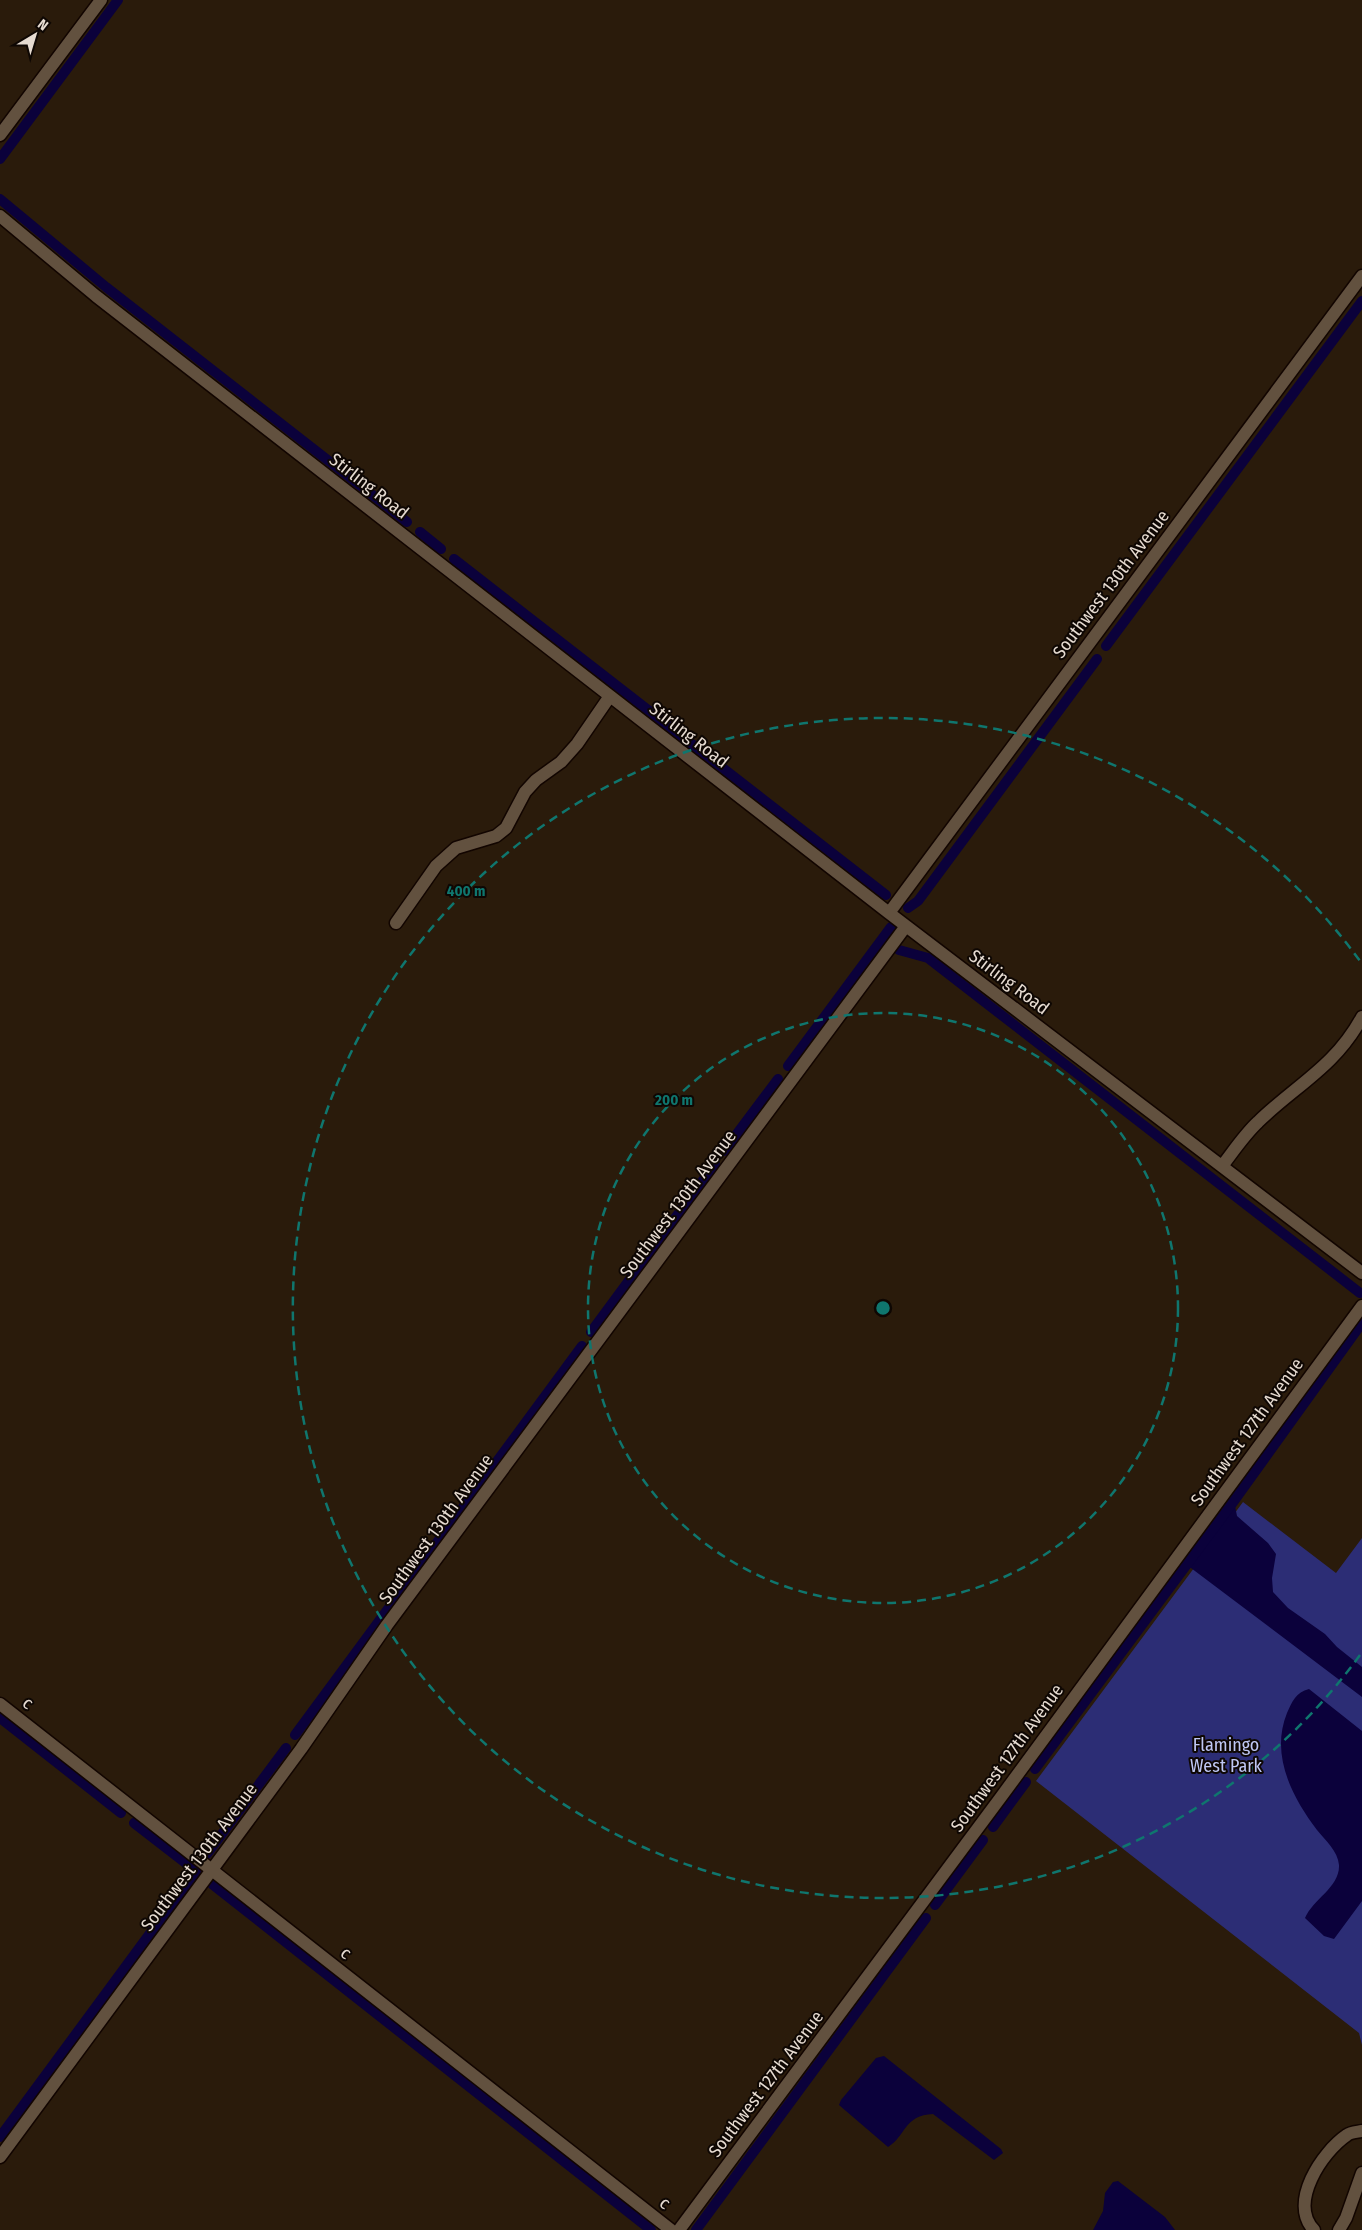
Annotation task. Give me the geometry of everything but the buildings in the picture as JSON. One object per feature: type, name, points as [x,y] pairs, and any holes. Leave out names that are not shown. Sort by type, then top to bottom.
[{"type":"street","points":[[0,135],[101,0]]},
{"type":"street","name":"Stirling Road","points":[[0,216],[96,296],[889,913],[1362,1273]]},
{"type":"street","name":"Southwest 130th Avenue","points":[[889,913],[1362,276]]},
{"type":"street","points":[[396,923],[436,866],[456,848],[496,836],[506,828],[525,792],[536,780],[562,762],[577,744],[610,696]]},
{"type":"street","name":"Southwest 130th Avenue","points":[[0,2157],[210,1869],[301,1749],[387,1625],[906,926]]},
{"type":"street","points":[[1222,1166],[1256,1123],[1314,1076],[1338,1053],[1362,1017]]},
{"type":"street","name":"Southwest 127th Avenue","points":[[679,2230],[990,1812],[1362,1306]]},
{"type":"street","name":"c","points":[[0,1704],[671,2230]]},
{"type":"street","points":[[1314,2230],[1306,2218],[1304,2206],[1317,2168],[1333,2147],[1349,2134],[1362,2131]]},
{"type":"street","points":[[1339,2230],[1346,2218],[1362,2173]]},
{"type":"green space","name":"Flamingo West Park","points":[[1243,1502],[1336,1573],[1362,1538],[1362,2045],[1359,2033],[1036,1781]]},
{"type":"shaded area","points":[[1234,1501],[1237,1516],[1268,1543],[1276,1554],[1272,1578],[1273,1592],[1288,1608],[1325,1634],[1337,1647],[1362,1667],[1362,1697],[1187,1565]]},
{"type":"shaded area","points":[[1309,1689],[1362,1731],[1362,1901],[1334,1939],[1324,1936],[1305,1918],[1335,1880],[1338,1873],[1338,1860],[1334,1850],[1299,1804],[1286,1775],[1282,1760],[1282,1729],[1287,1713],[1298,1695]]},
{"type":"shaded area","points":[[884,2056],[1001,2149],[1003,2153],[994,2160],[933,2114],[916,2118],[888,2147],[839,2105],[841,2100],[876,2058]]},
{"type":"shaded area","points":[[1118,2181],[1165,2217],[1175,2230],[1093,2230],[1103,2211],[1105,2193],[1113,2182]]},
{"type":"waterway","points":[[0,159],[118,0]]},
{"type":"waterway","points":[[0,199],[106,287],[407,522]]},
{"type":"waterway","points":[[1106,646],[1362,301]]},
{"type":"waterway","points":[[420,532],[441,549]]},
{"type":"waterway","points":[[454,559],[886,895]]},
{"type":"waterway","points":[[908,908],[918,901],[1097,659]]},
{"type":"waterway","points":[[788,1066],[891,927]]},
{"type":"waterway","points":[[899,950],[928,958],[1360,1293]]},
{"type":"waterway","points":[[724,1151],[778,1079]]},
{"type":"waterway","points":[[591,1332],[715,1164]]},
{"type":"waterway","points":[[1035,1769],[1234,1501],[1362,1323]]},
{"type":"waterway","points":[[295,1735],[582,1346]]},
{"type":"waterway","points":[[0,1718],[121,1813]]},
{"type":"waterway","points":[[207,1854],[286,1748]]},
{"type":"waterway","points":[[993,1827],[1026,1782]]},
{"type":"waterway","points":[[0,2137],[196,1871],[134,1823]]},
{"type":"waterway","points":[[935,1905],[983,1840]]},
{"type":"waterway","points":[[212,1884],[651,2230]]},
{"type":"waterway","points":[[696,2230],[926,1918]]}]
